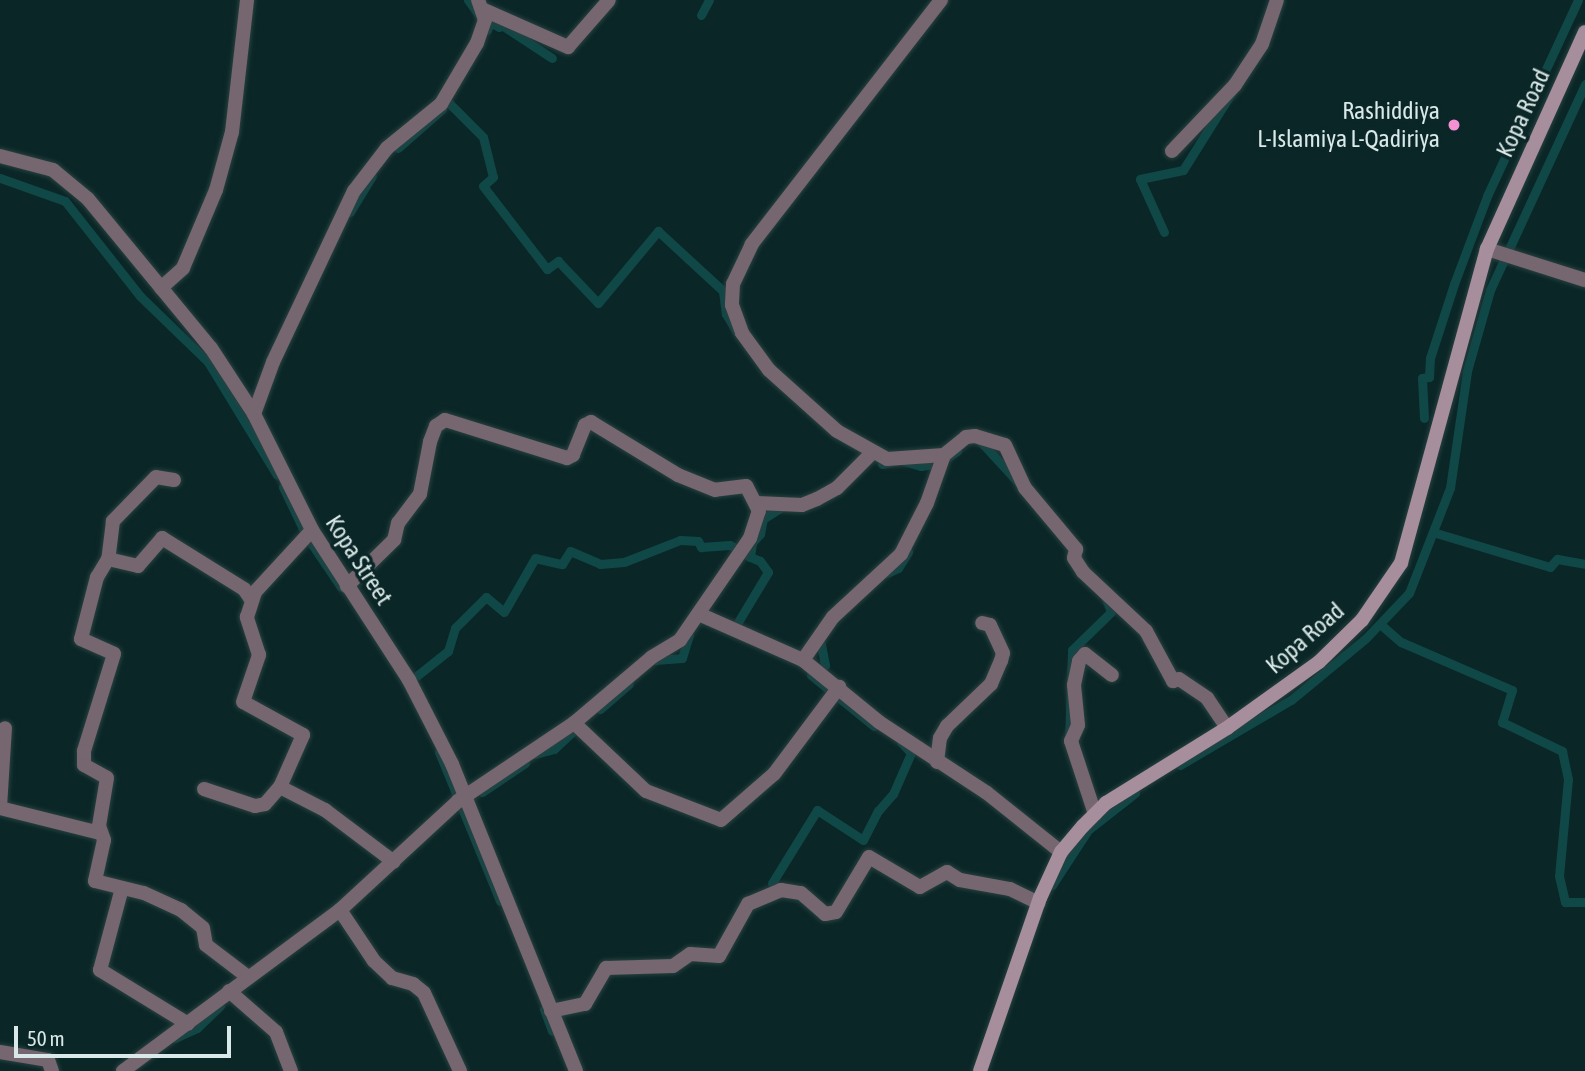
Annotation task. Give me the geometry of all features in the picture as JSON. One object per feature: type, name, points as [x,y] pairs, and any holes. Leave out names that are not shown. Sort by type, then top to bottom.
[{"type":"street","points":[[161,288],[183,268],[216,190],[232,132],[247,0]]},
{"type":"street","points":[[254,414],[273,362],[354,191],[387,148],[441,104],[477,43],[481,5],[568,47],[608,0]]},
{"type":"street","points":[[941,0],[752,244],[733,284],[732,305],[742,333],[769,370],[815,415],[871,454],[901,459],[944,455]]},
{"type":"street","points":[[1172,151],[1235,85],[1262,44],[1278,0]]},
{"type":"street","name":"Kopa Road","points":[[980,1071],[1039,903],[1061,852],[1095,814],[1142,779],[1227,728],[1319,662],[1362,621],[1401,563],[1487,250],[1585,32]]},
{"type":"street","name":"Kopa Street","points":[[0,156],[53,170],[88,199],[211,348],[254,414],[312,530],[410,680],[465,796],[576,1071]]},
{"type":"street","points":[[1487,250],[1585,280]]},
{"type":"street","points":[[122,1071],[340,910],[465,796],[574,723],[680,640],[701,615],[721,576],[757,526],[757,503],[746,486],[715,490],[678,475],[591,422],[585,425],[573,455],[568,458],[445,420],[436,426],[419,494],[398,523],[394,540],[347,586]]},
{"type":"street","points":[[803,660],[833,617],[901,554],[927,503],[944,455],[966,437],[1005,445],[1025,488],[1076,549],[1074,558],[1083,572],[1146,631],[1173,681],[1179,679],[1207,698],[1227,728]]},
{"type":"street","points":[[757,503],[802,505],[817,499],[838,488],[871,454]]},
{"type":"street","points":[[174,480],[156,477],[113,521],[108,559],[97,577],[81,639],[114,654],[84,751],[84,765],[107,778],[100,834],[104,840],[95,881],[166,902],[192,917],[203,928],[206,945],[248,977]]},
{"type":"street","points":[[250,598],[312,530]]},
{"type":"street","points":[[108,559],[138,566],[162,538],[244,589],[250,598],[248,630],[259,655],[243,702],[303,736],[280,787],[265,804],[255,806],[204,789]]},
{"type":"street","points":[[701,615],[803,660],[880,723],[987,793],[1061,852]]},
{"type":"street","points":[[937,762],[947,726],[991,684],[1001,662],[1003,653],[990,625],[982,623]]},
{"type":"street","points":[[1095,814],[1071,741],[1079,725],[1074,685],[1079,661],[1085,654],[1112,675]]},
{"type":"street","points":[[574,723],[646,791],[721,820],[775,774],[839,687]]},
{"type":"street","points":[[5,728],[0,807],[100,834]]},
{"type":"street","points":[[280,787],[324,810],[394,862]]},
{"type":"street","points":[[551,1011],[585,1004],[607,968],[673,966],[690,954],[719,956],[748,904],[782,890],[801,893],[825,914],[836,912],[869,857],[920,887],[947,873],[960,880],[1010,889],[1039,903]]},
{"type":"street","points":[[122,888],[100,970],[188,1024]]},
{"type":"street","points":[[340,910],[374,961],[392,978],[413,984],[424,993],[460,1071]]},
{"type":"street","points":[[229,991],[276,1032],[291,1071]]},
{"type":"street","points":[[0,1052],[48,1060],[52,1071]]},
{"type":"waterway","points":[[468,0],[483,20]]},
{"type":"waterway","points":[[701,15],[709,0]]},
{"type":"waterway","points":[[1424,418],[1422,378],[1429,377],[1430,358],[1454,284],[1487,196],[1578,0]]},
{"type":"waterway","points":[[487,30],[490,22],[499,27],[500,24],[552,58]]},
{"type":"waterway","points":[[1180,765],[1291,700],[1366,638],[1409,593],[1450,488],[1467,371],[1490,290],[1585,84]]},
{"type":"waterway","points":[[1164,232],[1140,179],[1183,170],[1232,92]]},
{"type":"waterway","points":[[447,101],[483,137],[493,177],[483,186],[547,269],[558,261],[598,303],[658,231],[723,291],[726,314],[737,332]]},
{"type":"waterway","points":[[398,148],[442,109]]},
{"type":"waterway","points":[[350,212],[372,176]]},
{"type":"waterway","points":[[0,178],[65,201],[140,296],[208,362],[277,475]]},
{"type":"waterway","points":[[980,441],[1018,482]]},
{"type":"waterway","points":[[882,464],[900,460],[921,466],[939,463],[957,451]]},
{"type":"waterway","points":[[283,487],[307,537],[341,587]]},
{"type":"waterway","points":[[735,627],[768,572],[760,561],[750,557],[752,542],[760,534],[763,519],[780,508]]},
{"type":"waterway","points":[[1436,533],[1550,567],[1557,559],[1585,564]]},
{"type":"waterway","points":[[409,682],[448,651],[455,628],[486,597],[504,612],[535,558],[562,564],[570,551],[600,564],[624,562],[680,540],[698,541],[701,547],[730,545],[750,557]]},
{"type":"waterway","points":[[887,573],[898,568],[908,552]]},
{"type":"waterway","points":[[1069,742],[1072,650],[1111,612],[1106,599]]},
{"type":"waterway","points":[[1380,624],[1401,642],[1512,690],[1502,722],[1562,751],[1568,779],[1559,876],[1565,902],[1585,902]]},
{"type":"waterway","points":[[655,660],[682,658],[689,635]]},
{"type":"waterway","points":[[816,677],[825,665],[820,640]]},
{"type":"waterway","points":[[811,675],[874,726]]},
{"type":"waterway","points":[[600,709],[629,684]]},
{"type":"waterway","points":[[535,754],[554,749],[573,731]]},
{"type":"waterway","points":[[772,883],[817,810],[863,840],[878,811],[893,794],[911,753],[901,742]]},
{"type":"waterway","points":[[439,752],[500,901]]},
{"type":"waterway","points":[[482,792],[525,763]]},
{"type":"waterway","points":[[1052,885],[1088,830],[1135,793]]},
{"type":"waterway","points":[[175,1038],[197,1028],[220,1006]]},
{"type":"waterway","points":[[544,1009],[552,1031]]},
{"type":"place","name":"Rashiddiya L-Islamiya L-Qadiriya","points":[[1454,125]]}]
